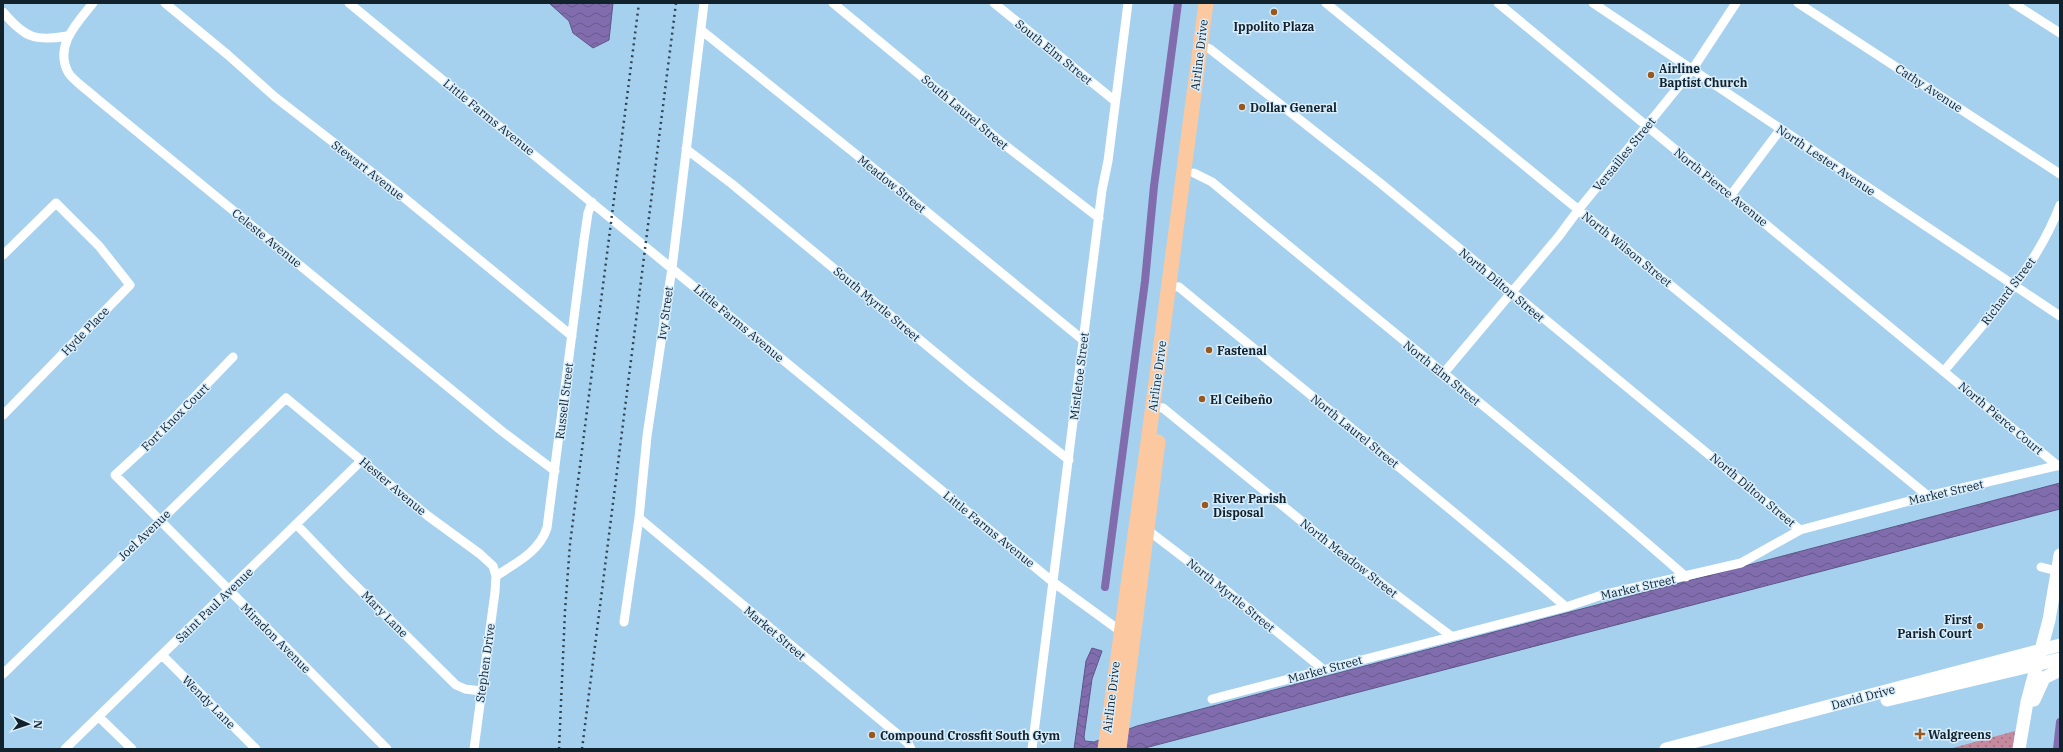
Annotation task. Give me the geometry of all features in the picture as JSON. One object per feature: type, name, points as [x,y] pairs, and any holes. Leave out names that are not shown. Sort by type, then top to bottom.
[{"type":"highway","name":"Airline Drive","points":[[1174,286],[1194,173],[1205,47],[1206,3]]},
{"type":"highway","name":"Airline Drive","points":[[1106,743],[1127,634],[1205,47],[1215,3]]},
{"type":"highway","name":"Airline Drive","points":[[1119,749],[1127,634]]},
{"type":"main road","points":[[2019,748],[2026,702],[2041,650],[2060,555]]},
{"type":"main road","points":[[2054,591],[2056,609],[2060,615]]},
{"type":"main road","name":"David Drive","points":[[1666,749],[2060,645]]},
{"type":"main road","name":"David Drive","points":[[1695,749],[1841,711],[2060,659]]},
{"type":"main road","points":[[2019,748],[2030,727],[2035,695],[2044,678],[2060,670]]},
{"type":"street","points":[[3,12],[28,35],[46,40],[67,36],[93,3]]},
{"type":"street","name":"Stewart Avenue","points":[[165,3],[228,55],[275,97],[396,191],[572,336]]},
{"type":"street","name":"Little Farms Avenue","points":[[349,3],[1053,582],[1127,634]]},
{"type":"street","name":"Ivy Street","points":[[624,622],[639,518],[647,436],[672,268],[704,3]]},
{"type":"street","name":"South Laurel Street","points":[[833,3],[1001,142],[1099,218]]},
{"type":"street","name":"South Elm Street","points":[[994,3],[1115,101]]},
{"type":"street","name":"Mistletoe Street","points":[[1032,749],[1083,340],[1128,3]]},
{"type":"street","name":"North Wilson Street","points":[[1326,3],[1928,496]]},
{"type":"street","name":"North Pierce Avenue","points":[[1498,3],[1944,371]]},
{"type":"street","name":"North Lester Avenue","points":[[1593,3],[1780,130],[2060,316]]},
{"type":"street","name":"Versailles Street","points":[[1443,374],[1559,236],[1579,209],[1692,70],[1736,3]]},
{"type":"street","name":"Cathy Avenue","points":[[1798,3],[2060,174]]},
{"type":"street","points":[[2013,3],[2060,33]]},
{"type":"street","name":"Meadow Street","points":[[700,30],[899,189],[1083,340]]},
{"type":"street","name":"Celeste Avenue","points":[[67,36],[64,54],[68,72],[96,98],[503,432],[555,471]]},
{"type":"street","name":"North Dilton Street","points":[[1205,47],[1379,182],[1800,530]]},
{"type":"street","points":[[1731,195],[1780,130]]},
{"type":"street","name":"South Myrtle Street","points":[[686,149],[732,184],[972,383],[1069,460]]},
{"type":"street","name":"North Elm Street","points":[[1194,173],[1212,182],[1443,374],[1595,497],[1686,576]]},
{"type":"street","name":"Russell Street","points":[[496,576],[532,552],[544,537],[547,528],[584,240],[588,213],[592,202]]},
{"type":"street","name":"Hyde Place","points":[[3,255],[56,203],[97,244],[130,285],[3,415]]},
{"type":"street","name":"Richard Street","points":[[1944,371],[2015,286],[2042,245],[2060,205]]},
{"type":"street","name":"North Laurel Street","points":[[1174,286],[1368,440],[1566,607]]},
{"type":"street","name":"Fort Knox Court","points":[[114,475],[153,440],[234,357]]},
{"type":"street","name":"North Pierce Court","points":[[1944,371],[2059,466]]},
{"type":"street","name":"Hester Avenue","points":[[286,398],[428,516],[480,554],[493,566],[496,576]]},
{"type":"street","name":"Joel Avenue","points":[[3,674],[286,398]]},
{"type":"street","name":"North Meadow Street","points":[[1158,408],[1332,546],[1451,636]]},
{"type":"street","name":"Saint Paul Avenue","points":[[65,749],[362,460]]},
{"type":"street","name":"Market Street","points":[[1212,699],[1566,607],[1602,595],[1741,563],[1800,530],[1928,496],[2059,466]]},
{"type":"street","name":"Miradon Avenue","points":[[114,475],[387,749]]},
{"type":"street","name":"Market Street","points":[[639,518],[908,743],[911,749]]},
{"type":"street","name":"Mary Lane","points":[[296,524],[456,685],[465,689],[482,691]]},
{"type":"street","name":"North Myrtle Street","points":[[1142,527],[1324,670]]},
{"type":"street","points":[[2041,567],[2057,571]]},
{"type":"street","name":"Stephen Drive","points":[[474,749],[496,576]]},
{"type":"street","name":"Wendy Lane","points":[[162,655],[256,749]]},
{"type":"street","points":[[98,717],[132,749]]},
{"type":"shaded area","points":[[2015,731],[2013,749],[1949,749]]},
{"type":"water","points":[[549,3],[613,3],[609,40],[593,48],[573,33],[569,21]]},
{"type":"water","points":[[2060,483],[2060,509],[1141,749],[1074,749],[1086,661],[1092,648],[1102,651],[1092,679],[1084,737],[1085,741],[1094,742],[1137,726]]},
{"type":"waterway","points":[[1105,587],[1145,281],[1154,186],[1178,3]]},
{"type":"waterway","points":[[2057,749],[2060,722]]},
{"type":"railway","points":[[559,749],[565,611],[570,544],[639,3]]},
{"type":"railway","points":[[582,749],[676,3]]},
{"type":"place","name":"Ippolito Plaza","points":[[1274,12]]},
{"type":"place","name":"Airline Baptist Church","points":[[1651,75]]},
{"type":"place","name":"Dollar General","points":[[1242,107]]},
{"type":"place","name":"Fastenal","points":[[1209,350]]},
{"type":"place","name":"El Ceibeño","points":[[1202,399]]},
{"type":"place","name":"River Parish Disposal","points":[[1205,505]]},
{"type":"place","name":"First Parish Court","points":[[1980,626]]},
{"type":"place","name":"Walgreens","points":[[1920,734]]},
{"type":"place","name":"Compound Crossfit South Gym","points":[[872,735]]}]
